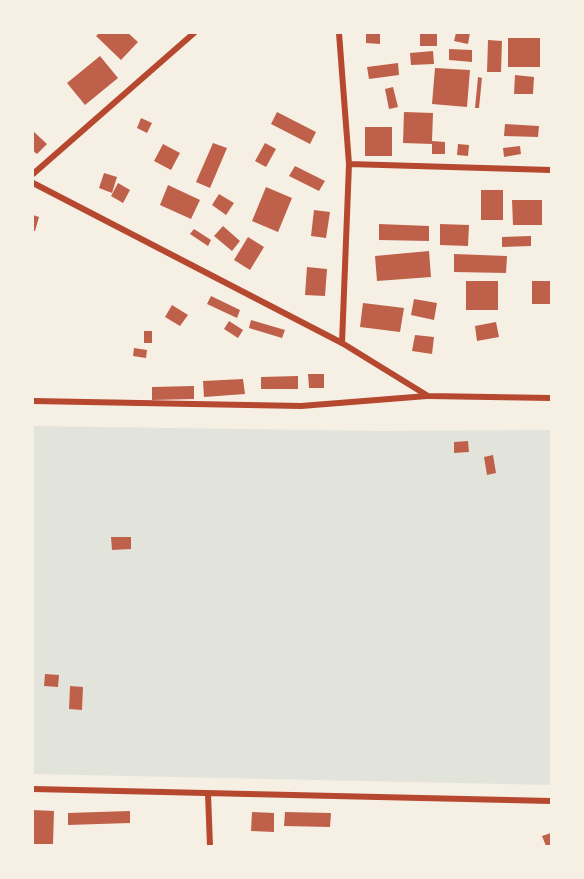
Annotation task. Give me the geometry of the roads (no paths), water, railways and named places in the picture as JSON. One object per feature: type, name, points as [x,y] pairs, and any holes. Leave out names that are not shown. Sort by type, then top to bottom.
[{"type":"street","points":[[33,174],[194,33]]},
{"type":"street","points":[[339,33],[348,164],[342,343]]},
{"type":"street","points":[[348,164],[551,170]]},
{"type":"street","points":[[33,183],[342,343],[428,396]]},
{"type":"street","points":[[33,401],[301,406],[428,396],[551,398]]},
{"type":"street","points":[[33,789],[551,801]]},
{"type":"street","points":[[208,794],[210,846]]}]
